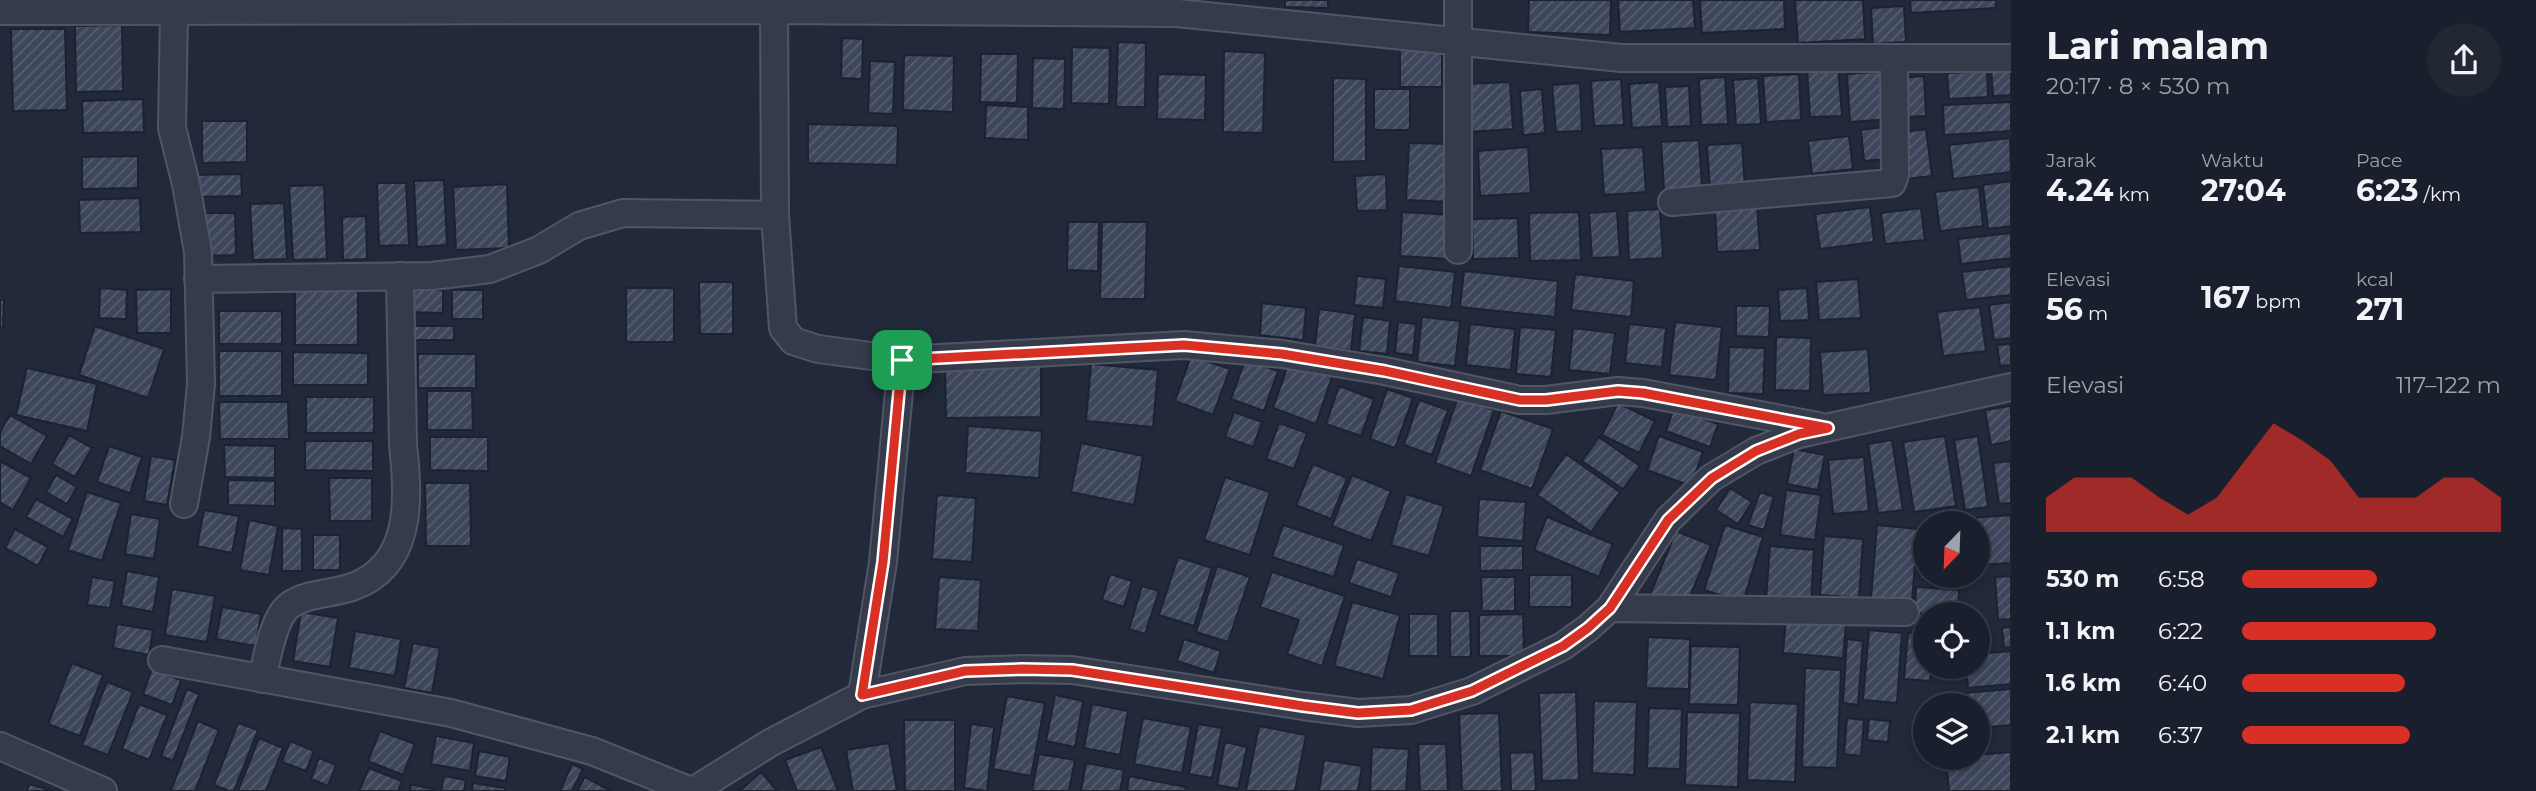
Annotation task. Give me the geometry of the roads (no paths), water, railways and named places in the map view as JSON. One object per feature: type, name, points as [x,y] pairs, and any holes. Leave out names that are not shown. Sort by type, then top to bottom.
[{"type":"street","points":[[1458,0],[1458,250]]},
{"type":"street","points":[[774,5],[775,215],[783,328],[793,341],[818,349],[902,360],[1184,345],[1282,354],[1385,371],[1520,400],[1546,400],[1618,391],[1643,393],[1828,428]]},
{"type":"street","points":[[0,11],[774,5],[1177,6],[1456,43],[1621,58],[2011,58]]},
{"type":"street","points":[[174,11],[172,128],[198,252],[201,384],[196,437],[184,504]]},
{"type":"street","points":[[1672,202],[1892,183],[1895,175],[1895,58]]},
{"type":"street","points":[[198,279],[432,276],[490,269],[540,250],[579,226],[623,213],[775,215]]},
{"type":"street","points":[[262,679],[276,626],[289,605],[311,596],[353,587],[381,570],[398,546],[406,517],[400,276]]},
{"type":"street","points":[[862,695],[883,562],[902,360]]},
{"type":"street","points":[[162,660],[451,713],[592,751],[692,791],[770,743],[862,695],[965,671],[1072,670],[1358,713],[1411,710],[1472,691],[1563,646],[1588,628],[1610,608],[1668,520],[1712,478],[1756,451],[1799,434],[2011,387]]},
{"type":"street","points":[[1610,608],[1905,612]]},
{"type":"street","points":[[0,746],[103,791]]}]
